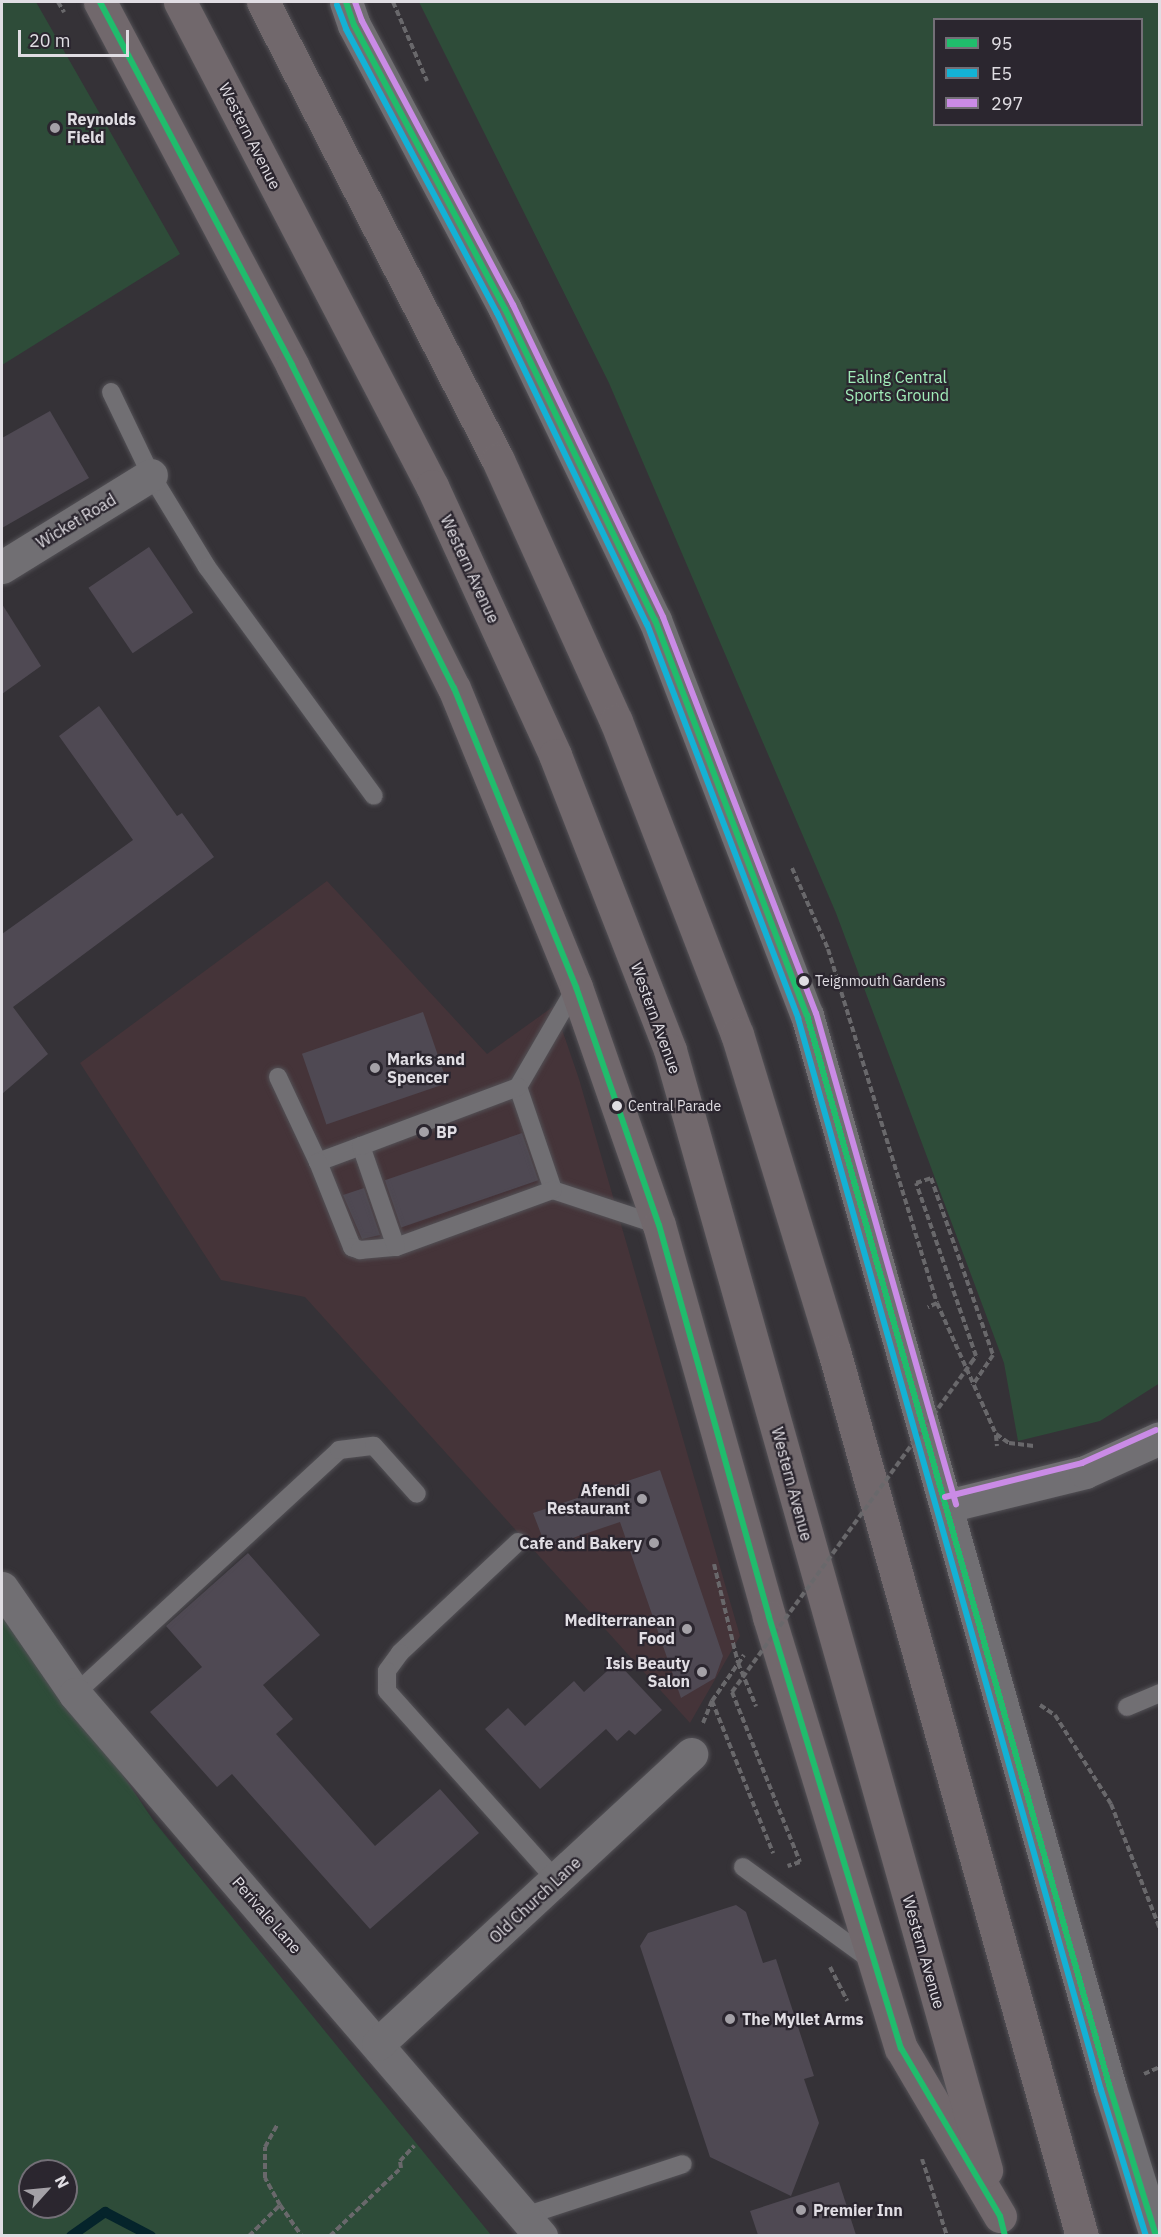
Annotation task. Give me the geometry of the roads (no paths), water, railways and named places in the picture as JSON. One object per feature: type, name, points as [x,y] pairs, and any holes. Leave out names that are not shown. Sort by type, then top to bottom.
[{"type":"highway","points":[[100,2],[292,365],[454,688],[576,987],[659,1225],[769,1617],[851,1876],[873,1962],[901,2048],[1003,2226]]},
{"type":"highway","name":"Western Avenue","points":[[180,2],[432,486],[555,754],[670,1050],[1003,2226]]},
{"type":"highway","points":[[263,2],[498,460],[616,721],[737,1034],[834,1351],[1082,2235]]},
{"type":"main road","points":[[346,2],[354,25],[505,309],[655,620],[807,1015],[1110,2088],[1156,2235]]},
{"type":"main road","name":"Wicket Road","points":[[2,567],[151,475]]},
{"type":"main road","points":[[947,1506],[1084,1472],[1160,1438]]},
{"type":"main road","name":"Perivale Lane","points":[[2,1588],[75,1694],[533,2226]]},
{"type":"main road","name":"Old Church Lane","points":[[378,2044],[690,1754]]},
{"type":"lane","points":[[111,392],[151,475],[207,567],[374,796]]},
{"type":"lane","points":[[318,1162],[518,1087],[576,987]]},
{"type":"lane","points":[[278,1077],[318,1162],[352,1247],[360,1250],[396,1247],[553,1190],[659,1225]]},
{"type":"lane","points":[[518,1087],[553,1190]]},
{"type":"lane","points":[[361,1146],[396,1247]]},
{"type":"lane","points":[[75,1694],[339,1450],[374,1446],[417,1494]]},
{"type":"lane","points":[[518,1542],[400,1653],[387,1671],[387,1691],[556,1881]]},
{"type":"lane","points":[[1127,1707],[1160,1693]]},
{"type":"lane","points":[[743,1867],[873,1962]]},
{"type":"lane","points":[[533,2226],[683,2164]]},
{"type":"waterway","points":[[71,2236],[105,2212],[151,2236]]},
{"type":"place","name":"Reynolds Field","points":[[55,128]]},
{"type":"place","name":"Teignmouth Gardens","points":[[804,981]]},
{"type":"place","name":"Marks and Spencer","points":[[375,1068]]},
{"type":"place","name":"Central Parade","points":[[617,1106]]},
{"type":"place","name":"BP","points":[[424,1132]]},
{"type":"place","name":"Afendi Restaurant","points":[[642,1499]]},
{"type":"place","name":"Cafe and Bakery","points":[[654,1543]]},
{"type":"place","name":"Mediterranean Food","points":[[687,1629]]},
{"type":"place","name":"Isis Beauty Salon","points":[[702,1672]]},
{"type":"place","name":"The Myllet Arms","points":[[730,2019]]},
{"type":"place","name":"Premier Inn","points":[[801,2210]]},
{"type":"park label","name":"Ealing Central Sports Ground","points":[[897,386]]}]
